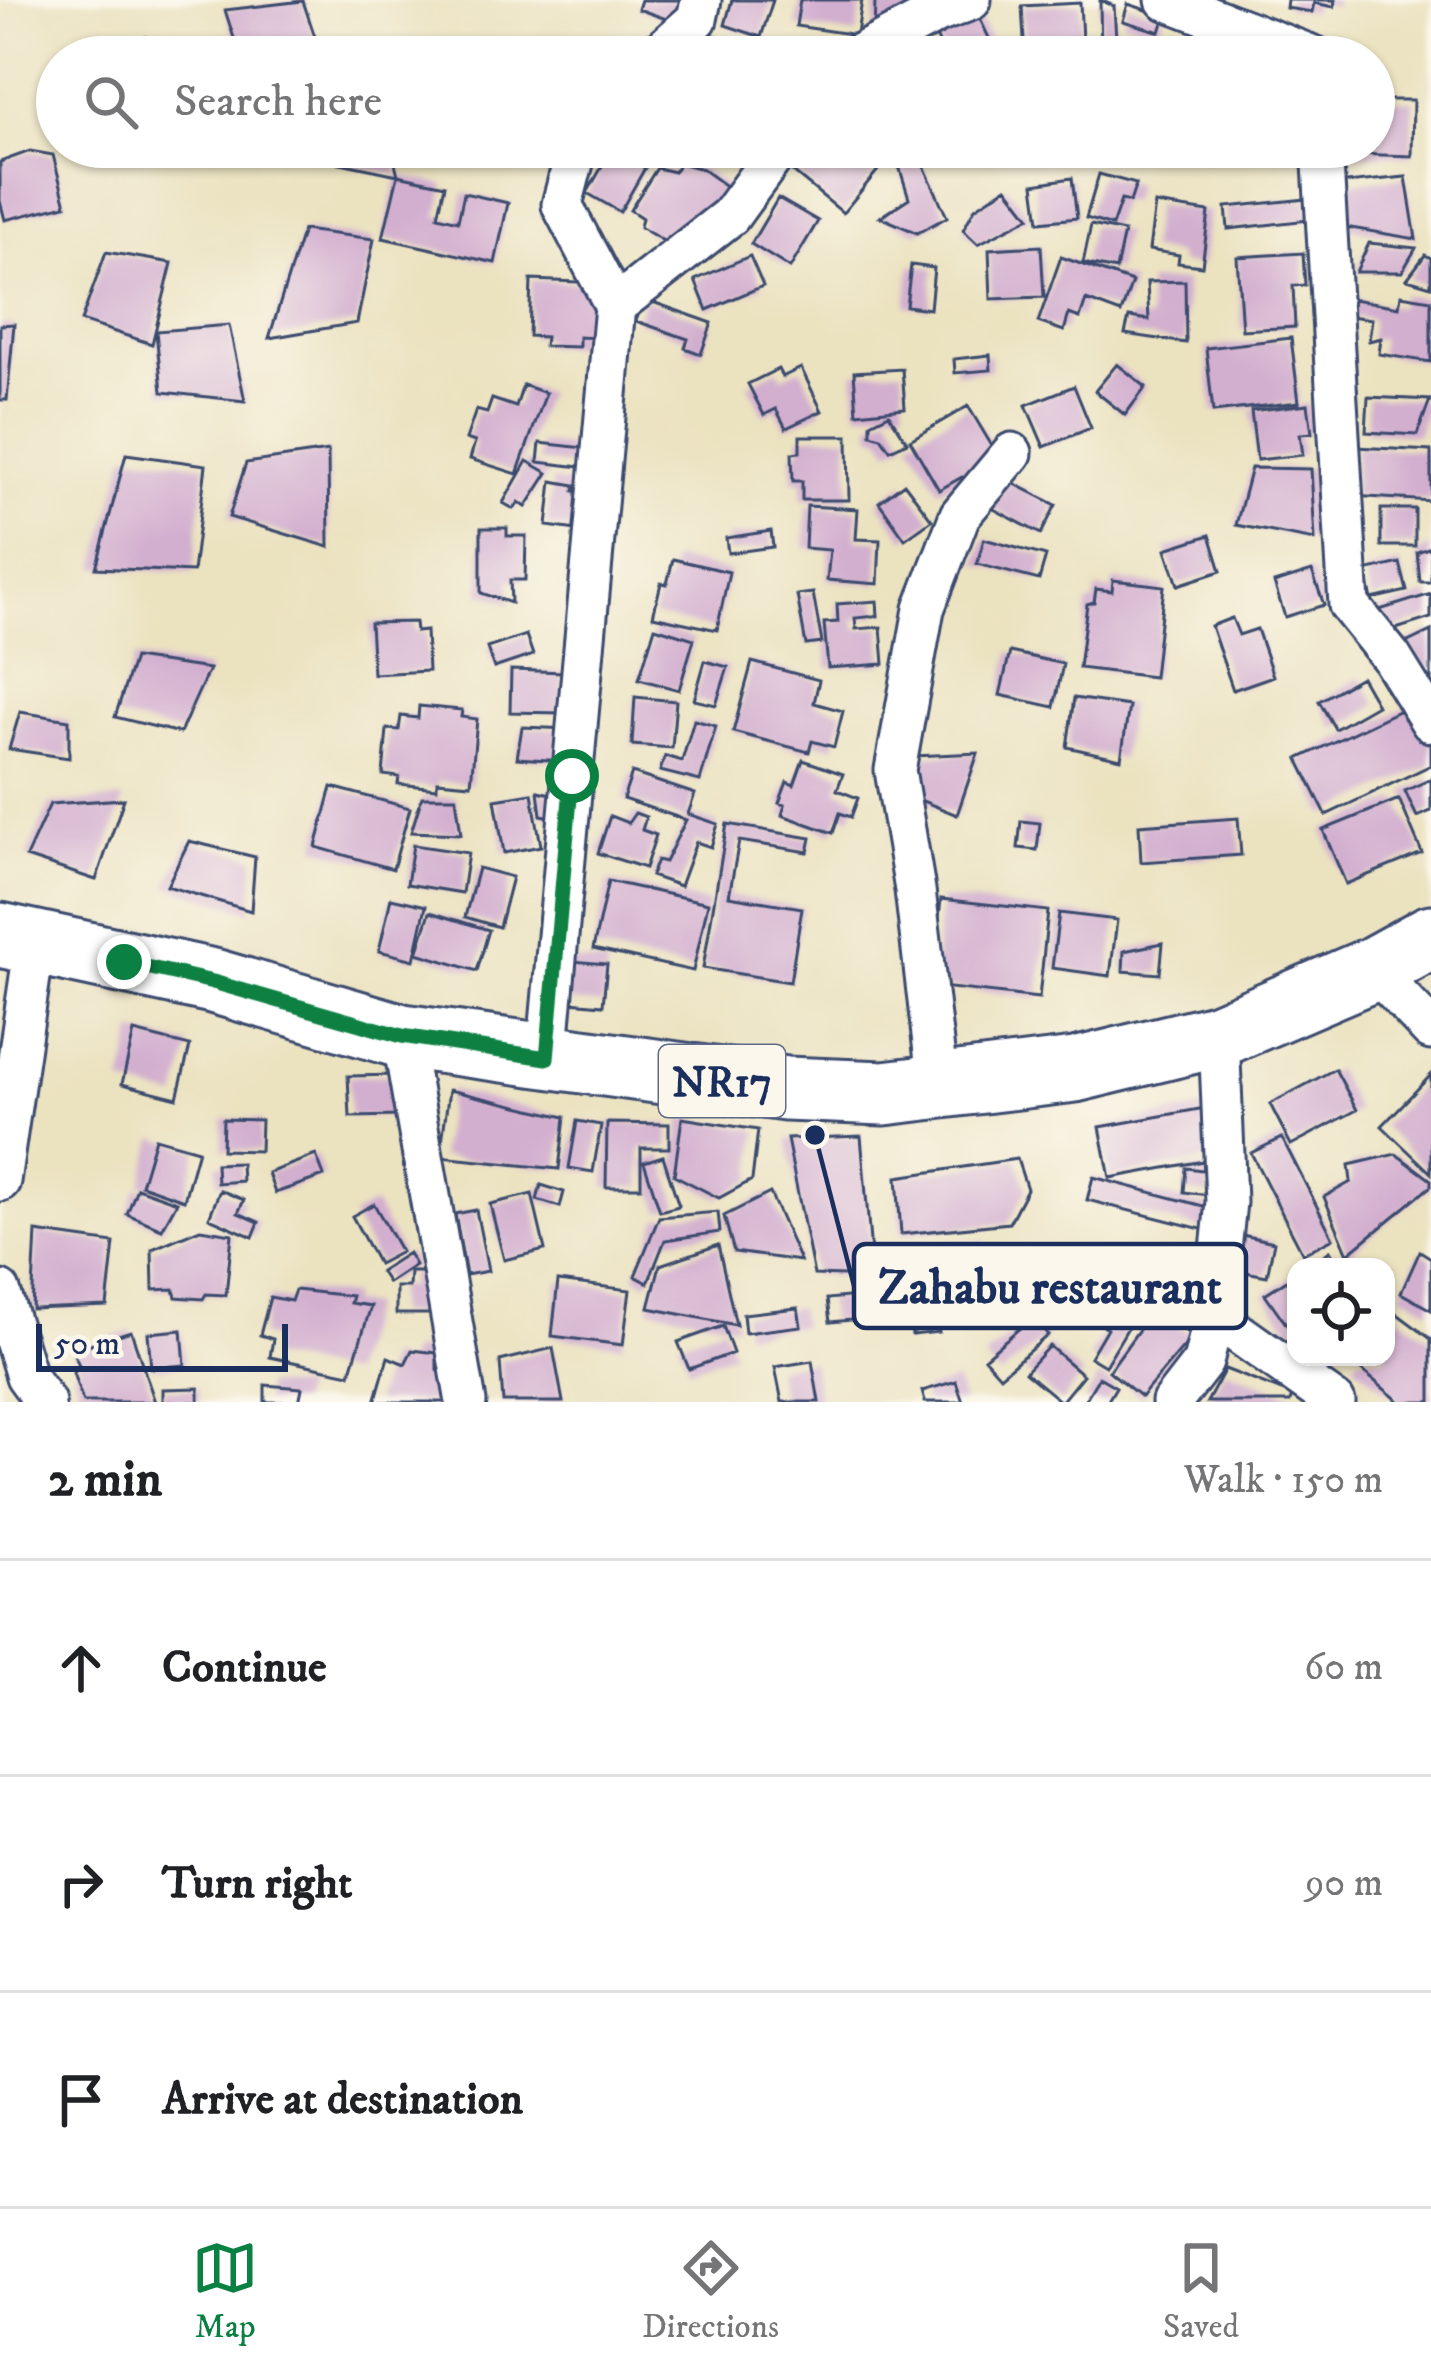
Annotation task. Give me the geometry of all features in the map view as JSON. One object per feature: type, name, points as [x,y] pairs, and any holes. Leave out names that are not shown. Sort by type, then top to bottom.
[{"type":"main road","name":"NR17","points":[[17,939],[213,982],[402,1036],[786,1090],[884,1093],[1075,1070],[1219,1035],[1373,969],[1431,937]]},
{"type":"street","points":[[678,36],[697,19],[701,0]]},
{"type":"street","points":[[894,36],[971,0]]},
{"type":"street","points":[[1166,0],[1261,36]]},
{"type":"street","points":[[547,1058],[615,306],[562,205],[572,168]]},
{"type":"street","points":[[615,306],[730,216],[765,168]]},
{"type":"street","points":[[1323,168],[1349,605],[1390,657],[1431,722]]},
{"type":"street","points":[[938,1086],[915,890],[895,770],[931,590],[960,515],[1012,453]]},
{"type":"street","points":[[0,1181],[17,939]]},
{"type":"street","points":[[1373,969],[1431,1030]]},
{"type":"street","points":[[1172,1402],[1203,1362],[1214,1316],[1226,1202],[1219,1035]]},
{"type":"street","points":[[402,1036],[466,1402]]},
{"type":"street","points":[[0,1291],[26,1376],[45,1402]]},
{"type":"street","points":[[1214,1316],[1335,1402]]},
{"type":"building","points":[[641,0],[692,0],[683,25],[638,9]]},
{"type":"building","points":[[732,0],[773,0],[761,36],[725,25]]},
{"type":"building","points":[[800,0],[862,0],[857,35],[796,26]]},
{"type":"building","points":[[948,0],[874,33],[875,1]]},
{"type":"building","points":[[1100,0],[1114,6],[1116,36],[1101,36]]},
{"type":"building","points":[[1287,0],[1335,0],[1334,7],[1314,3],[1312,12],[1286,8]]},
{"type":"building","points":[[303,1],[315,36],[233,36],[225,10]]},
{"type":"building","points":[[1080,3],[1082,36],[1024,36],[1022,6]]},
{"type":"building","points":[[1128,4],[1165,16],[1160,32],[1123,21]]},
{"type":"building","points":[[974,6],[988,36],[936,36],[963,24]]},
{"type":"building","points":[[1395,100],[1413,100],[1412,156],[1395,155]]},
{"type":"building","points":[[36,152],[36,168],[56,168],[66,205],[5,220],[0,162]]},
{"type":"building","points":[[364,168],[396,168],[398,175]]},
{"type":"building","points":[[601,168],[645,168],[620,212],[587,193]]},
{"type":"building","points":[[657,168],[674,172],[677,168],[702,169],[727,187],[685,242],[670,245],[640,227],[642,218],[630,210]]},
{"type":"building","points":[[796,168],[880,168],[843,213],[793,172]]},
{"type":"building","points":[[925,168],[947,217],[917,233],[880,217],[909,198],[900,169]]},
{"type":"building","points":[[1099,174],[1136,184],[1130,202],[1121,200],[1112,226],[1086,218]]},
{"type":"building","points":[[398,175],[445,185],[438,216],[458,221],[464,193],[508,203],[495,263],[383,238]]},
{"type":"building","points":[[1406,177],[1416,239],[1339,226],[1336,184]]},
{"type":"building","points":[[1072,178],[1077,218],[1039,222],[1034,184]]},
{"type":"building","points":[[1007,187],[1030,217],[978,244],[963,230],[975,208]]},
{"type":"building","points":[[778,198],[818,221],[790,268],[751,244]]},
{"type":"building","points":[[1307,199],[1309,220],[1228,229],[1226,207]]},
{"type":"building","points":[[1155,204],[1209,212],[1202,266],[1178,263],[1179,255],[1149,250]]},
{"type":"building","points":[[1091,225],[1124,232],[1116,270],[1083,263]]},
{"type":"building","points":[[303,230],[374,239],[357,323],[269,338]]},
{"type":"building","points":[[1369,243],[1416,248],[1402,272],[1356,272]]},
{"type":"building","points":[[1041,246],[1044,297],[991,299],[989,249]]},
{"type":"building","points":[[106,252],[172,263],[152,344],[81,321]]},
{"type":"building","points":[[1303,253],[1305,285],[1293,286],[1295,327],[1242,330],[1237,257]]},
{"type":"building","points":[[1425,255],[1431,258],[1431,286],[1407,279]]},
{"type":"building","points":[[750,256],[763,286],[707,310],[695,280]]},
{"type":"building","points":[[1061,257],[1132,282],[1121,313],[1086,300],[1080,318],[1069,314],[1064,331],[1038,322]]},
{"type":"building","points":[[911,265],[934,268],[930,309],[906,306]]},
{"type":"building","points":[[531,280],[601,283],[599,338],[579,337],[579,347],[544,346],[545,337],[529,336]]},
{"type":"building","points":[[1185,281],[1186,343],[1125,334],[1129,317],[1149,320],[1147,282]]},
{"type":"building","points":[[1401,295],[1431,300],[1431,362],[1379,354],[1381,338],[1369,341],[1372,319],[1350,316],[1353,299],[1399,307]]},
{"type":"building","points":[[644,299],[712,323],[701,354],[685,348],[688,339],[636,321]]},
{"type":"building","points":[[14,324],[7,400],[0,400],[0,325]]},
{"type":"building","points":[[229,325],[245,401],[162,392],[156,331]]},
{"type":"building","points":[[1291,338],[1299,402],[1213,412],[1206,348]]},
{"type":"building","points":[[990,355],[991,370],[955,373],[954,359]]},
{"type":"building","points":[[1117,364],[1146,387],[1125,415],[1095,391]]},
{"type":"building","points":[[801,368],[822,411],[786,428],[776,409],[764,415],[748,384],[778,369],[782,377]]},
{"type":"building","points":[[902,369],[905,408],[857,413],[854,372]]},
{"type":"building","points":[[523,385],[546,393],[517,474],[470,459],[475,442],[466,439],[476,410],[487,413],[492,399],[516,407]]},
{"type":"building","points":[[1074,386],[1091,428],[1044,447],[1026,405]]},
{"type":"building","points":[[1368,397],[1430,400],[1417,435],[1366,432]]},
{"type":"building","points":[[1308,404],[1312,433],[1300,434],[1303,455],[1257,460],[1251,411]]},
{"type":"building","points":[[968,406],[998,456],[967,480],[962,477],[939,490],[910,440]]},
{"type":"building","points":[[889,414],[907,442],[890,450],[881,437],[871,434],[871,423]]},
{"type":"building","points":[[800,436],[848,436],[849,500],[802,500],[802,481],[793,481],[792,453],[800,452]]},
{"type":"building","points":[[540,443],[584,448],[581,467],[538,462]]},
{"type":"building","points":[[1356,447],[1431,451],[1431,501],[1353,496]]},
{"type":"building","points":[[328,451],[329,547],[229,517],[246,463]]},
{"type":"building","points":[[126,454],[206,465],[193,572],[96,568]]},
{"type":"building","points":[[527,461],[548,473],[526,507],[519,502],[514,509],[503,503]]},
{"type":"building","points":[[1251,468],[1311,469],[1315,540],[1236,525]]},
{"type":"building","points":[[1001,477],[1056,505],[1041,534],[986,505]]},
{"type":"building","points":[[552,481],[575,485],[574,491],[581,492],[577,530],[547,526]]},
{"type":"building","points":[[904,483],[932,520],[905,539],[879,502]]},
{"type":"building","points":[[807,506],[858,509],[856,539],[880,540],[878,584],[827,580],[830,550],[805,548]]},
{"type":"building","points":[[1381,509],[1415,509],[1415,546],[1381,546]]},
{"type":"building","points":[[481,528],[507,528],[507,536],[526,536],[525,580],[510,580],[511,603],[481,593]]},
{"type":"building","points":[[771,531],[773,547],[728,553],[726,538]]},
{"type":"building","points":[[1210,535],[1221,571],[1178,585],[1166,549]]},
{"type":"building","points":[[984,539],[1046,556],[1039,580],[977,564]]},
{"type":"building","points":[[1431,547],[1431,582],[1420,582],[1417,552]]},
{"type":"building","points":[[673,559],[729,572],[717,630],[653,616]]},
{"type":"building","points":[[1400,563],[1407,591],[1372,599],[1365,571]]},
{"type":"building","points":[[1312,571],[1324,605],[1285,617],[1274,583]]},
{"type":"building","points":[[1113,580],[1164,586],[1154,677],[1079,668],[1087,604],[1094,602],[1096,589],[1112,591]]},
{"type":"building","points":[[813,593],[822,643],[806,645],[797,595]]},
{"type":"building","points":[[1431,594],[1431,618],[1380,634],[1373,612]]},
{"type":"building","points":[[877,601],[878,616],[855,618],[856,629],[881,627],[884,664],[828,668],[824,623],[838,622],[837,604]]},
{"type":"building","points":[[1232,618],[1239,635],[1257,629],[1273,676],[1233,690],[1211,626]]},
{"type":"building","points":[[415,622],[416,632],[426,631],[428,671],[373,674],[370,623]]},
{"type":"building","points":[[655,627],[694,639],[679,690],[639,679]]},
{"type":"building","points":[[1431,631],[1431,685],[1428,687],[1406,643]]},
{"type":"building","points":[[526,635],[533,655],[494,668],[487,648]]},
{"type":"building","points":[[1010,652],[1063,664],[1054,707],[1000,695]]},
{"type":"building","points":[[134,658],[209,669],[180,733],[115,717]]},
{"type":"building","points":[[705,661],[728,667],[716,705],[694,700]]},
{"type":"building","points":[[752,662],[819,680],[814,703],[843,711],[834,747],[812,741],[809,752],[733,732]]},
{"type":"building","points":[[511,670],[563,672],[563,713],[510,712]]},
{"type":"building","points":[[1361,677],[1377,705],[1335,729],[1319,701]]},
{"type":"building","points":[[635,697],[676,701],[672,748],[632,745]]},
{"type":"building","points":[[1074,698],[1129,706],[1121,759],[1067,747]]},
{"type":"building","points":[[1413,704],[1431,740],[1431,765],[1326,815],[1298,759]]},
{"type":"building","points":[[419,706],[462,710],[461,717],[477,719],[471,784],[437,781],[437,788],[398,784],[399,777],[383,775],[387,729],[399,730],[401,716],[418,718]]},
{"type":"building","points":[[20,712],[69,720],[69,758],[9,749]]},
{"type":"building","points":[[694,720],[716,726],[700,781],[660,771],[665,756],[682,761]]},
{"type":"building","points":[[522,727],[570,729],[564,761],[517,758]]},
{"type":"building","points":[[978,753],[957,815],[915,798],[914,756]]},
{"type":"building","points":[[803,760],[843,774],[837,790],[858,798],[851,817],[840,813],[833,833],[782,815],[785,805],[779,803],[787,782],[794,785]]},
{"type":"building","points":[[632,773],[695,794],[688,814],[718,824],[711,847],[696,842],[680,886],[651,876],[657,860],[665,862],[686,820],[623,799]]},
{"type":"building","points":[[1431,779],[1431,811],[1417,817],[1405,791]]},
{"type":"building","points":[[332,787],[410,808],[393,869],[316,847]]},
{"type":"building","points":[[538,791],[564,797],[562,819],[541,815]]},
{"type":"building","points":[[532,793],[541,846],[504,853],[495,799]]},
{"type":"building","points":[[422,797],[456,797],[461,834],[411,832]]},
{"type":"building","points":[[124,799],[96,880],[26,857],[50,804]]},
{"type":"building","points":[[1399,799],[1422,853],[1346,884],[1323,830]]},
{"type":"building","points":[[635,813],[646,817],[642,830],[656,835],[645,868],[598,853],[610,816],[628,823]]},
{"type":"building","points":[[1238,818],[1241,855],[1141,862],[1139,825]]},
{"type":"building","points":[[1021,821],[1040,823],[1037,850],[1018,848]]},
{"type":"building","points":[[727,824],[811,838],[808,852],[739,841],[729,896],[802,908],[790,982],[703,968]]},
{"type":"building","points":[[189,841],[255,857],[251,911],[167,886]]},
{"type":"building","points":[[413,845],[468,853],[462,893],[407,884]]},
{"type":"building","points":[[478,868],[512,877],[499,927],[465,917]]},
{"type":"building","points":[[608,881],[708,903],[693,971],[593,949]]},
{"type":"building","points":[[391,898],[426,906],[414,960],[379,951]]},
{"type":"building","points":[[941,899],[1048,911],[1039,998],[932,986]]},
{"type":"building","points":[[430,912],[489,930],[477,971],[417,953]]},
{"type":"building","points":[[1059,913],[1117,920],[1110,976],[1052,968]]},
{"type":"building","points":[[1163,943],[1160,974],[1123,971],[1124,951]]},
{"type":"building","points":[[561,960],[607,964],[603,1005],[558,1001]]},
{"type":"building","points":[[134,1032],[190,1046],[177,1098],[122,1084]]},
{"type":"building","points":[[1335,1069],[1357,1110],[1291,1145],[1270,1104]]},
{"type":"building","points":[[399,1075],[400,1116],[350,1117],[348,1076]]},
{"type":"building","points":[[1431,1075],[1431,1173],[1382,1126]]},
{"type":"building","points":[[449,1090],[565,1117],[559,1169],[440,1157]]},
{"type":"building","points":[[1205,1108],[1214,1159],[1110,1178],[1100,1127]]},
{"type":"building","points":[[682,1118],[758,1130],[752,1180],[719,1198],[674,1175]]},
{"type":"building","points":[[223,1119],[261,1120],[260,1151],[222,1150]]},
{"type":"building","points":[[577,1121],[601,1125],[593,1172],[569,1168]]},
{"type":"building","points":[[607,1123],[669,1124],[669,1148],[641,1148],[641,1187],[606,1187]]},
{"type":"building","points":[[861,1136],[873,1277],[814,1275],[787,1139]]},
{"type":"building","points":[[155,1138],[198,1150],[184,1200],[141,1185]]},
{"type":"building","points":[[1282,1138],[1333,1238],[1303,1254],[1251,1153]]},
{"type":"building","points":[[1396,1154],[1431,1180],[1431,1186],[1348,1254],[1324,1197],[1351,1182],[1349,1165]]},
{"type":"building","points":[[316,1155],[324,1176],[275,1193],[268,1173]]},
{"type":"building","points":[[663,1156],[679,1206],[660,1211],[644,1162]]},
{"type":"building","points":[[1017,1159],[1027,1189],[1009,1223],[901,1234],[897,1177]]},
{"type":"building","points":[[241,1163],[242,1181],[217,1183],[216,1164]]},
{"type":"building","points":[[1186,1168],[1211,1171],[1208,1195],[1184,1192]]},
{"type":"building","points":[[1093,1177],[1211,1208],[1205,1230],[1087,1200]]},
{"type":"building","points":[[541,1185],[564,1192],[560,1207],[537,1200]]},
{"type":"building","points":[[137,1188],[177,1202],[162,1229],[127,1214]]},
{"type":"building","points":[[220,1190],[244,1200],[238,1213],[259,1222],[253,1237],[209,1218]]},
{"type":"building","points":[[770,1193],[800,1261],[734,1252],[724,1216]]},
{"type":"building","points":[[532,1194],[545,1250],[504,1260],[490,1204]]},
{"type":"building","points":[[374,1204],[401,1252],[378,1264],[352,1216]]},
{"type":"building","points":[[476,1210],[488,1271],[466,1275],[455,1214]]},
{"type":"building","points":[[718,1212],[720,1232],[665,1240],[648,1283],[635,1276],[659,1217]]},
{"type":"building","points":[[200,1229],[232,1234],[226,1295],[206,1294],[203,1299],[176,1297],[174,1289],[153,1290],[152,1249]]},
{"type":"building","points":[[36,1232],[114,1243],[107,1306],[32,1309]]},
{"type":"building","points":[[1242,1235],[1274,1242],[1267,1276],[1235,1270]]},
{"type":"building","points":[[985,1242],[986,1265],[948,1266],[949,1283],[979,1282],[980,1298],[941,1299],[939,1244]]},
{"type":"building","points":[[718,1245],[736,1325],[649,1308],[660,1265]]},
{"type":"building","points":[[1420,1251],[1431,1258],[1431,1310],[1401,1293]]},
{"type":"building","points":[[408,1253],[415,1265],[388,1283],[380,1271]]},
{"type":"building","points":[[410,1272],[434,1272],[434,1314],[396,1314],[396,1287],[409,1287]]},
{"type":"building","points":[[932,1279],[939,1332],[912,1335],[906,1282]]},
{"type":"building","points":[[1287,1280],[1287,1325],[1265,1294]]},
{"type":"building","points":[[558,1281],[630,1290],[623,1345],[552,1336]]},
{"type":"building","points":[[295,1290],[352,1296],[350,1303],[371,1306],[350,1374],[270,1357],[273,1339],[260,1335],[270,1297],[291,1301]]},
{"type":"building","points":[[1089,1293],[1133,1319],[1105,1366],[1090,1357],[1107,1328],[1078,1311]]},
{"type":"building","points":[[879,1294],[882,1317],[830,1322],[827,1299]]},
{"type":"building","points":[[798,1308],[801,1326],[745,1333],[743,1314]]},
{"type":"building","points":[[1153,1310],[1193,1336],[1141,1397],[1109,1371]]},
{"type":"building","points":[[1395,1314],[1431,1339],[1431,1402],[1400,1402],[1356,1366],[1395,1366]]},
{"type":"building","points":[[1033,1317],[1048,1335],[1000,1376],[984,1358]]},
{"type":"building","points":[[723,1326],[733,1353],[689,1369],[678,1342]]},
{"type":"building","points":[[182,1330],[185,1365],[151,1368],[148,1333]]},
{"type":"building","points":[[131,1331],[155,1402],[83,1402],[73,1373],[79,1365],[72,1350]]},
{"type":"building","points":[[1049,1346],[1083,1375],[1061,1402],[1025,1372]]},
{"type":"building","points":[[553,1348],[563,1402],[503,1402],[500,1361]]},
{"type":"building","points":[[412,1350],[437,1353],[437,1370],[451,1372],[444,1402],[375,1402],[388,1357],[405,1364]]},
{"type":"building","points":[[812,1361],[819,1402],[782,1402],[775,1367]]},
{"type":"building","points":[[1225,1369],[1292,1395],[1290,1402],[1207,1402]]},
{"type":"building","points":[[1099,1377],[1116,1387],[1107,1402],[1084,1402]]},
{"type":"building","points":[[956,1381],[963,1402],[925,1402],[922,1391]]},
{"type":"building","points":[[265,1385],[302,1388],[299,1402],[265,1402]]},
{"type":"building","points":[[199,1388],[199,1402],[163,1402],[163,1389]]},
{"type":"place","name":"Zahabu restaurant","points":[[815,1135]]},
{"type":"route","points":[[124,962],[402,1036],[547,1058],[572,776]]}]
